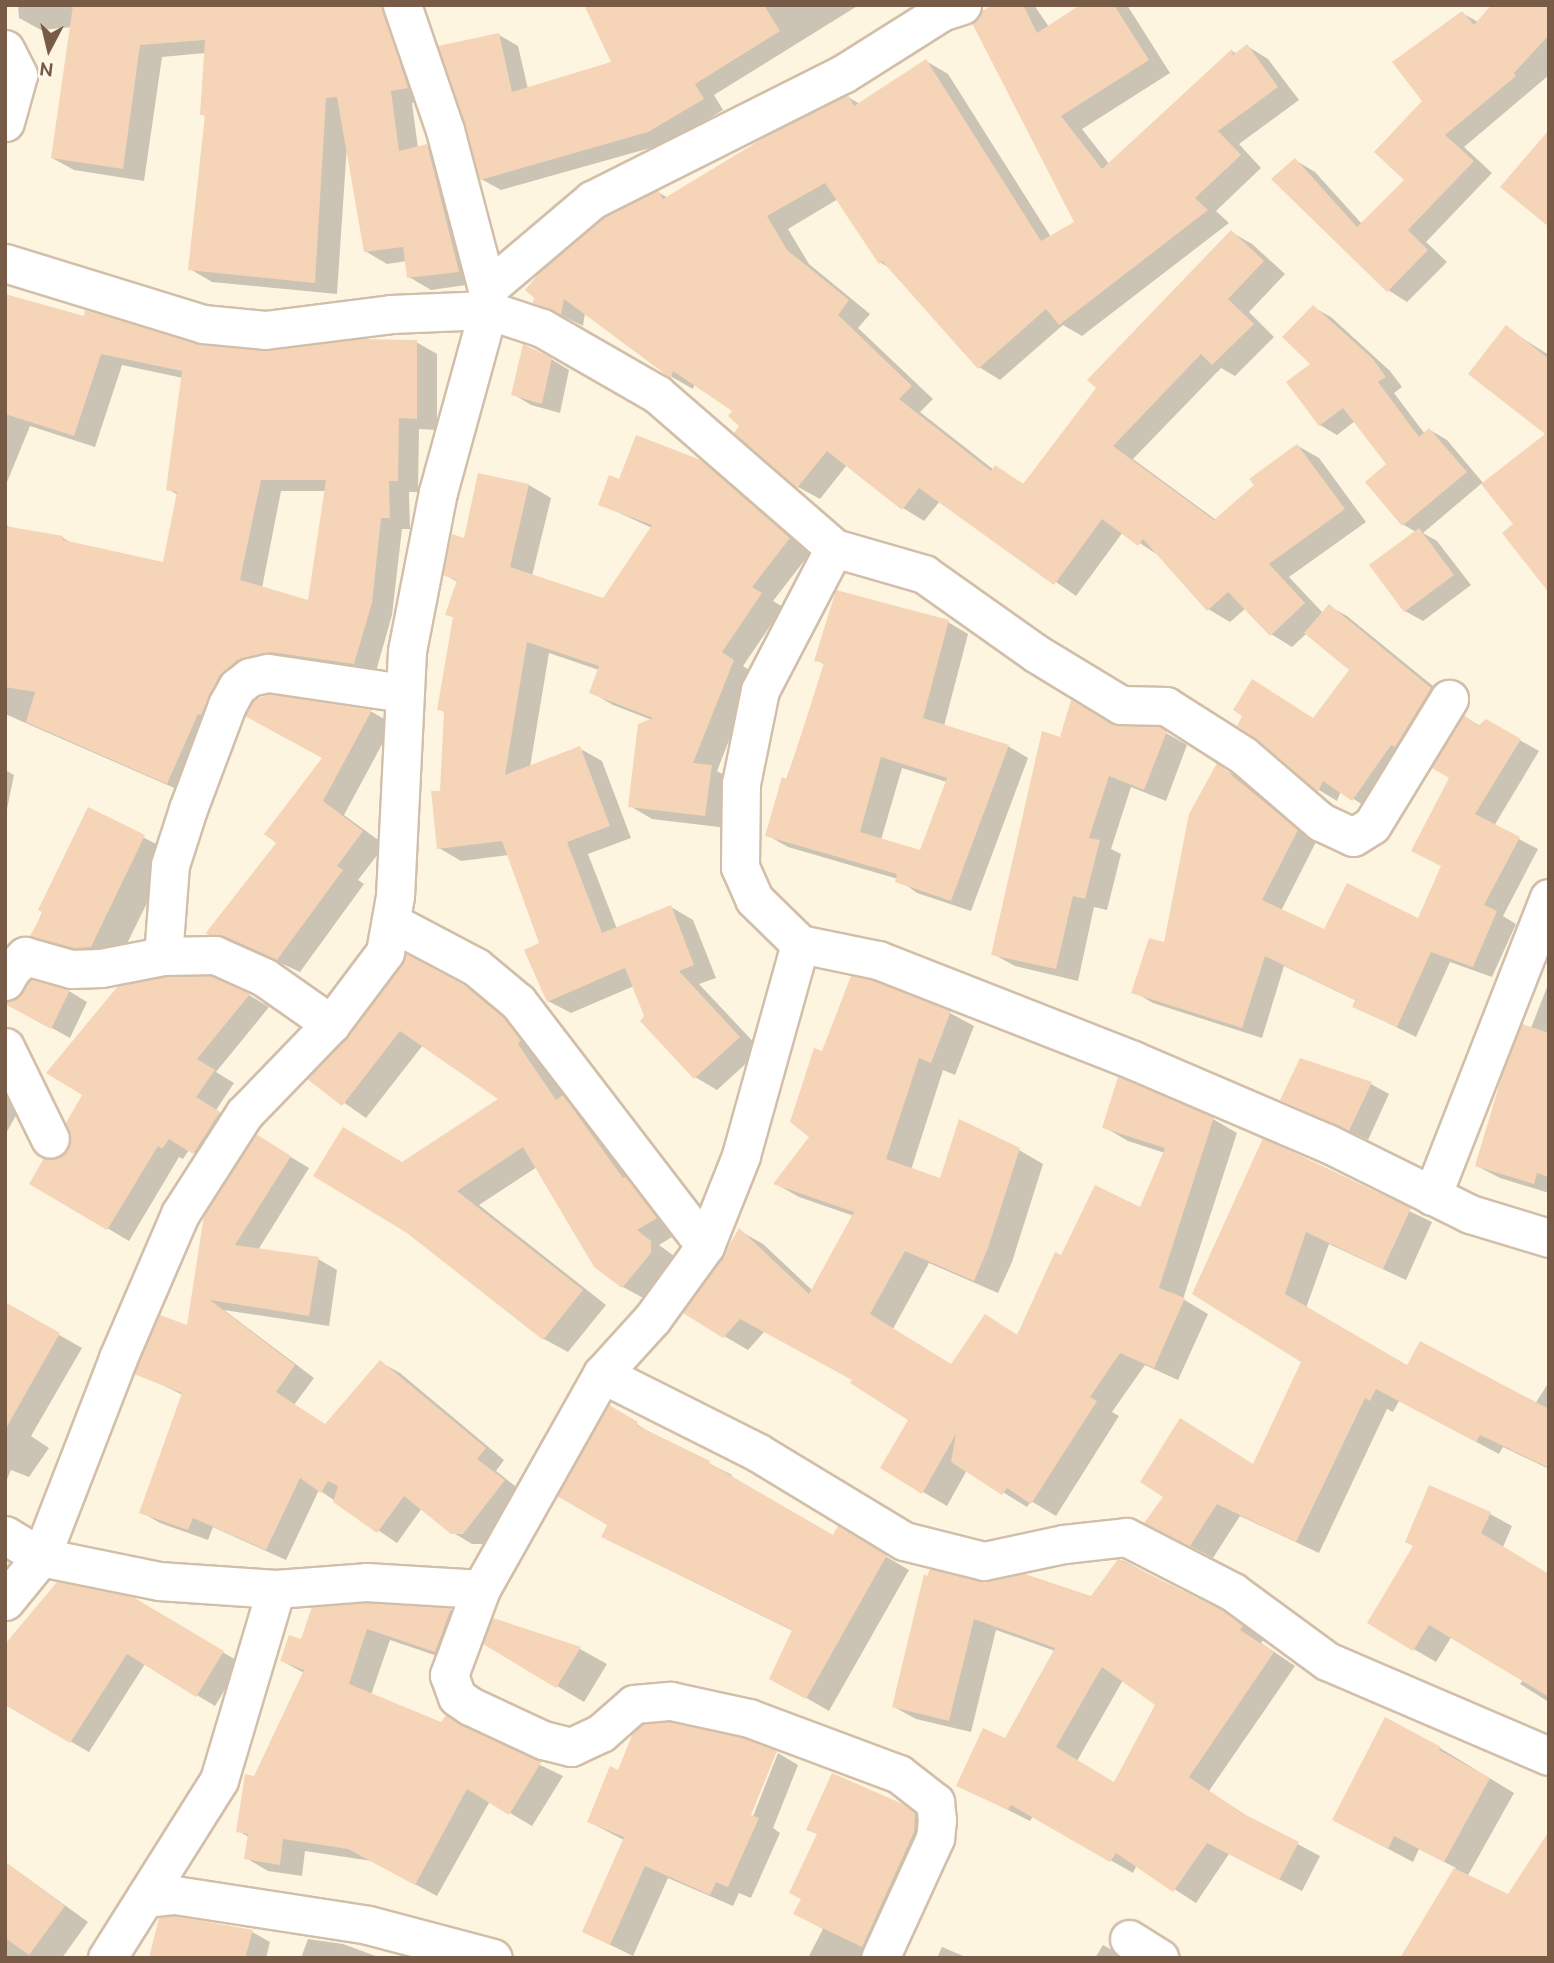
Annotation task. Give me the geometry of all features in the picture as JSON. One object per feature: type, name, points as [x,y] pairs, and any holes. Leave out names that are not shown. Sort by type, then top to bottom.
[{"type":"street","points":[[5,1601],[41,1557],[118,1358],[180,1214],[244,1114],[331,1024],[385,952],[395,895],[407,652],[438,492],[487,299],[445,130],[402,5]]},
{"type":"street","points":[[5,263],[203,324],[265,330],[487,299],[592,200],[843,74],[942,12],[962,5]]},
{"type":"street","points":[[5,49],[18,75],[5,122]]},
{"type":"street","points":[[487,299],[657,394],[834,548],[924,574],[1037,653],[1121,705],[1166,706],[1243,755],[1321,822],[1353,837],[1372,825],[1449,699]]},
{"type":"street","points":[[834,548],[760,690],[741,783],[740,867],[754,900],[800,944],[878,960],[1133,1060],[1327,1143],[1470,1214],[1549,1238]]},
{"type":"street","points":[[163,956],[170,865],[187,809],[237,687],[250,677],[268,673],[404,693]]},
{"type":"street","points":[[1432,1196],[1549,898]]},
{"type":"street","points":[[391,922],[476,967],[518,1002],[705,1246]]},
{"type":"street","points":[[800,944],[741,1156],[705,1246],[652,1319],[602,1374],[481,1589],[450,1675],[457,1697],[542,1741],[571,1747],[601,1733],[634,1704],[671,1701],[748,1718],[899,1774],[935,1802],[935,1838],[880,1958]]},
{"type":"street","points":[[5,981],[11,970],[25,956],[71,969],[101,968],[163,956],[215,955],[264,977],[331,1024]]},
{"type":"street","points":[[5,1047],[50,1139]]},
{"type":"street","points":[[602,1374],[757,1452],[904,1541],[984,1561],[1064,1544],[1126,1537],[1233,1592],[1327,1661],[1549,1756]]},
{"type":"street","points":[[5,1535],[41,1557],[159,1581],[276,1589],[366,1582],[481,1589]]},
{"type":"street","points":[[107,1958],[219,1780],[276,1589]]},
{"type":"street","points":[[145,1898],[175,1895],[368,1925],[493,1958]]},
{"type":"street","points":[[1129,1939],[1160,1958]]},
{"type":"building","points":[[73,5],[382,5],[408,88],[391,91],[399,151],[427,144],[459,272],[407,278],[403,247],[364,252],[337,97],[326,98],[315,283],[188,270],[205,115],[200,115],[205,40],[140,45],[123,169],[51,158]]},
{"type":"building","points":[[584,5],[764,5],[780,31],[695,84],[704,99],[648,132],[480,180],[465,123],[438,46],[499,33],[512,92],[611,62]]},
{"type":"building","points":[[993,5],[1023,5],[1037,33],[1080,5],[1114,5],[1149,60],[1061,116],[1102,169],[1232,49],[1233,55],[1247,44],[1278,87],[1218,131],[1241,155],[1195,198],[1208,210],[1059,325],[1046,309],[978,369],[882,261],[879,264],[825,183],[767,216],[787,250],[849,300],[838,315],[912,386],[899,399],[991,471],[995,465],[1023,484],[1096,388],[1087,380],[1231,230],[1264,261],[1228,299],[1254,324],[1212,365],[1201,354],[1113,446],[1214,520],[1254,485],[1249,479],[1297,444],[1345,509],[1269,564],[1305,603],[1270,636],[1228,592],[1207,611],[1143,539],[1138,546],[1102,519],[1054,585],[919,488],[902,510],[827,451],[797,488],[734,433],[739,426],[728,416],[732,411],[673,371],[671,378],[665,374],[564,299],[561,315],[533,303],[534,298],[525,290],[540,272],[604,218],[658,190],[663,199],[772,133],[848,95],[854,106],[926,59],[1041,241],[1074,222],[972,23],[982,11]]},
{"type":"building","points":[[1491,5],[1549,5],[1549,35],[1514,73],[1516,76],[1445,135],[1474,161],[1408,230],[1428,250],[1387,292],[1271,179],[1295,158],[1357,227],[1404,180],[1374,152],[1422,101],[1392,62],[1462,11],[1474,25]]},
{"type":"building","points":[[1549,130],[1549,227],[1500,187]]},
{"type":"building","points":[[5,294],[84,316],[85,310],[201,345],[267,351],[358,339],[417,340],[417,419],[399,418],[398,481],[389,481],[390,518],[381,518],[372,603],[354,664],[271,652],[237,660],[219,676],[201,715],[198,714],[167,784],[26,722],[35,692],[5,687],[5,526],[63,536],[63,540],[163,562],[177,492],[166,490],[182,371],[101,354],[74,436],[5,414]],"holes":[[[261,480],[326,480],[308,600],[240,580]]]},
{"type":"building","points":[[1313,305],[1373,359],[1386,377],[1378,382],[1419,437],[1429,428],[1467,472],[1402,526],[1365,482],[1386,464],[1343,408],[1319,426],[1286,382],[1310,364],[1282,337]]},
{"type":"building","points":[[1506,325],[1549,359],[1549,593],[1502,533],[1513,524],[1481,484],[1545,434],[1468,374]]},
{"type":"building","points":[[523,344],[552,358],[542,404],[511,395]]},
{"type":"building","points":[[636,435],[701,460],[790,538],[752,587],[762,593],[722,652],[734,660],[693,763],[712,765],[705,816],[628,807],[638,724],[653,718],[589,693],[599,666],[527,642],[505,775],[580,746],[610,826],[567,842],[602,933],[671,905],[694,965],[679,971],[740,1037],[694,1079],[640,1021],[644,1016],[625,968],[547,1002],[524,950],[539,943],[502,841],[437,849],[431,791],[440,791],[444,711],[437,710],[453,617],[445,615],[457,580],[443,575],[452,534],[464,538],[478,473],[529,484],[510,567],[603,598],[652,525],[598,505],[609,475],[619,479]]},
{"type":"building","points":[[1419,528],[1454,575],[1404,612],[1369,565]]},
{"type":"building","points":[[836,590],[949,620],[923,718],[1009,745],[951,901],[895,882],[897,874],[765,836],[782,777],[787,779],[824,663],[814,661]],"holes":[[[881,757],[947,778],[920,850],[860,832]]]},
{"type":"building","points":[[1329,604],[1431,688],[1395,747],[1391,745],[1352,801],[1323,781],[1318,792],[1257,739],[1237,726],[1242,716],[1233,710],[1252,679],[1313,718],[1349,670],[1304,633]]},
{"type":"building","points":[[269,694],[372,710],[323,801],[363,831],[337,866],[343,870],[277,960],[224,936],[205,934],[276,843],[264,834],[322,758],[245,716],[253,701]]},
{"type":"building","points":[[1071,700],[1111,723],[1160,727],[1167,731],[1144,790],[1109,776],[1089,838],[1100,840],[1085,899],[1073,896],[1056,969],[991,955],[1042,731],[1060,737]]},
{"type":"building","points":[[1464,715],[1478,726],[1486,719],[1521,739],[1475,814],[1520,837],[1484,905],[1497,911],[1473,967],[1431,952],[1397,1027],[1352,1007],[1355,1000],[1265,956],[1242,1028],[1131,993],[1149,938],[1164,942],[1189,814],[1217,763],[1298,830],[1262,900],[1324,929],[1347,883],[1418,918],[1441,866],[1411,851],[1449,778],[1432,768]]},
{"type":"building","points":[[88,807],[145,835],[91,947],[74,948],[30,936],[43,913],[38,910]]},
{"type":"building","points":[[406,954],[464,985],[503,1017],[521,1040],[518,1044],[556,1100],[563,1095],[623,1178],[626,1177],[657,1218],[637,1230],[651,1241],[651,1253],[622,1288],[594,1267],[523,1147],[457,1191],[583,1290],[543,1340],[407,1233],[313,1176],[343,1127],[402,1162],[498,1099],[400,1031],[342,1106],[307,1079],[348,1037],[402,965]]},
{"type":"building","points":[[211,976],[250,994],[197,1059],[215,1070],[196,1097],[220,1112],[193,1154],[169,1139],[162,1149],[158,1146],[107,1230],[29,1184],[44,1158],[59,1158],[68,1150],[71,1140],[66,1123],[82,1095],[46,1073],[118,986],[165,977]]},
{"type":"building","points":[[851,976],[872,980],[951,1011],[931,1063],[919,1058],[886,1159],[940,1178],[959,1119],[1020,1148],[988,1248],[974,1281],[905,1251],[870,1314],[951,1364],[985,1314],[1017,1335],[1055,1252],[1061,1255],[1095,1185],[1140,1207],[1165,1148],[1102,1128],[1118,1077],[1214,1117],[1159,1288],[1185,1298],[1154,1368],[1120,1353],[1090,1397],[1097,1401],[1031,1504],[1007,1488],[1002,1495],[951,1462],[956,1434],[922,1494],[880,1468],[908,1420],[850,1383],[852,1380],[740,1319],[723,1338],[683,1313],[722,1258],[739,1228],[809,1294],[854,1212],[773,1184],[809,1137],[790,1122],[814,1048],[822,1051]]},
{"type":"building","points":[[31,980],[70,990],[51,1029],[5,1004],[16,998]]},
{"type":"building","points":[[1522,1024],[1549,1033],[1549,1177],[1537,1173],[1534,1184],[1475,1166],[1501,1079]]},
{"type":"building","points":[[1300,1058],[1372,1082],[1349,1131],[1280,1100]]},
{"type":"building","points":[[256,1134],[291,1156],[235,1245],[319,1257],[309,1316],[210,1300],[295,1365],[276,1392],[325,1424],[380,1360],[486,1448],[477,1459],[505,1480],[463,1534],[451,1534],[404,1496],[377,1533],[333,1502],[338,1486],[328,1481],[321,1493],[300,1478],[266,1550],[193,1518],[188,1530],[139,1513],[182,1393],[134,1374],[160,1315],[187,1325],[204,1215]]},
{"type":"building","points":[[1263,1138],[1411,1208],[1383,1269],[1306,1232],[1285,1294],[1407,1365],[1420,1341],[1549,1409],[1549,1468],[1480,1435],[1476,1442],[1376,1389],[1370,1401],[1365,1398],[1296,1542],[1217,1504],[1190,1546],[1144,1523],[1163,1497],[1140,1482],[1180,1418],[1253,1464],[1301,1362],[1192,1294]]},
{"type":"building","points":[[5,1302],[60,1333],[5,1430]]},
{"type":"building","points":[[609,1405],[638,1422],[636,1425],[710,1461],[709,1463],[833,1535],[838,1526],[887,1555],[806,1699],[769,1679],[792,1630],[601,1537],[607,1525],[557,1496]]},
{"type":"building","points":[[1429,1485],[1491,1512],[1481,1533],[1549,1574],[1549,1697],[1429,1625],[1413,1651],[1367,1623],[1413,1546],[1405,1542]]},
{"type":"building","points":[[1118,1559],[1222,1610],[1243,1626],[1240,1630],[1274,1652],[1189,1777],[1240,1812],[1299,1842],[1279,1880],[1207,1843],[1173,1892],[1116,1853],[1110,1862],[1011,1805],[1008,1810],[956,1786],[983,1728],[1005,1738],[1055,1648],[974,1619],[949,1721],[892,1707],[924,1574],[927,1576],[930,1569],[979,1581],[1025,1574],[1091,1596]],"holes":[[[1102,1667],[1155,1705],[1114,1782],[1056,1747]]]},
{"type":"building","points":[[57,1582],[133,1597],[224,1651],[196,1697],[127,1654],[70,1743],[5,1705],[5,1644]]},
{"type":"building","points":[[366,1603],[451,1608],[435,1652],[367,1629],[349,1684],[441,1722],[446,1715],[461,1725],[542,1761],[509,1815],[467,1789],[415,1885],[348,1849],[283,1839],[280,1865],[244,1859],[248,1834],[236,1832],[245,1774],[254,1776],[304,1670],[280,1661],[289,1635],[301,1639],[312,1607]]},
{"type":"building","points":[[493,1618],[581,1647],[556,1688],[483,1644]]},
{"type":"building","points":[[1385,1717],[1441,1747],[1439,1750],[1490,1778],[1444,1862],[1394,1836],[1388,1849],[1332,1820]]},
{"type":"building","points":[[670,1722],[743,1738],[777,1751],[751,1815],[759,1818],[728,1887],[716,1882],[710,1895],[645,1866],[610,1945],[582,1932],[624,1837],[587,1822],[610,1766],[618,1770],[633,1733],[643,1724]]},
{"type":"building","points":[[832,1773],[903,1804],[915,1813],[914,1832],[862,1947],[793,1914],[801,1899],[789,1893],[817,1834],[806,1830]]},
{"type":"building","points":[[1549,1831],[1549,1958],[1400,1958],[1454,1868],[1508,1894]]},
{"type":"building","points":[[5,1862],[65,1906],[29,1955],[5,1938]]},
{"type":"building","points":[[174,1916],[253,1930],[245,1958],[149,1958],[159,1918]]}]
